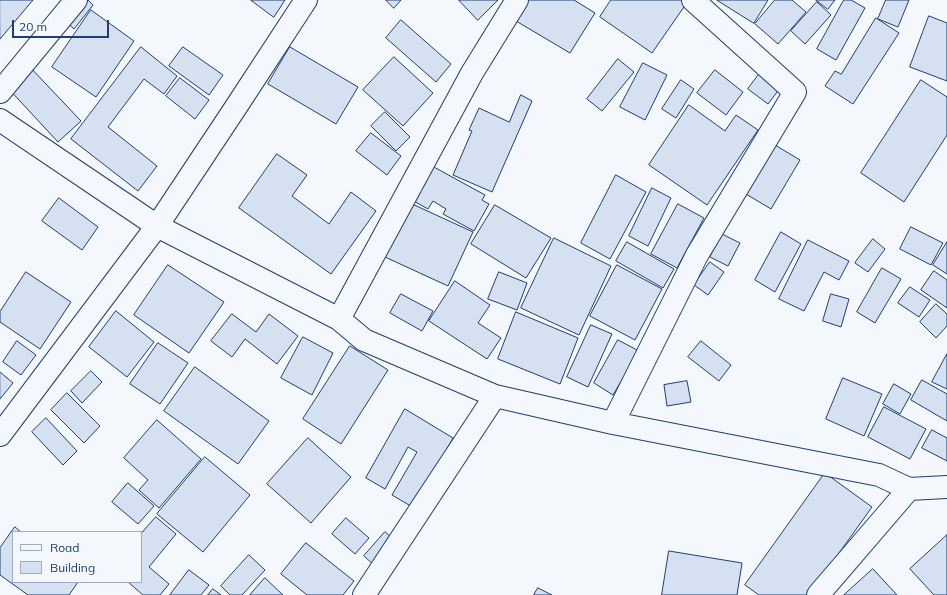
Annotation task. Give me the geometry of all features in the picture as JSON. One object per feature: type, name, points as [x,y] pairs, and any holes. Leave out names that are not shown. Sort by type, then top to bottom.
[{"type":"street","points":[[0,92],[76,0]]},
{"type":"street","points":[[0,435],[157,226],[306,0]]},
{"type":"street","points":[[339,319],[472,73],[517,0]]},
{"type":"street","points":[[613,423],[697,255],[795,92],[693,0]]},
{"type":"street","points":[[0,120],[157,226],[339,319],[364,340],[495,396],[613,423],[878,475],[909,489],[947,487]]},
{"type":"street","points":[[364,595],[495,396]]},
{"type":"street","points":[[818,595],[909,489]]},
{"type":"building","points":[[0,0],[33,0],[0,39]]},
{"type":"building","points":[[77,0],[88,0],[93,5],[74,29],[62,18]]},
{"type":"building","points":[[251,0],[285,0],[274,17]]},
{"type":"building","points":[[386,0],[401,0],[394,8]]},
{"type":"building","points":[[459,0],[498,0],[478,20]]},
{"type":"building","points":[[528,0],[574,0],[595,13],[570,53],[516,21]]},
{"type":"building","points":[[611,0],[681,0],[686,4],[652,53],[600,17]]},
{"type":"building","points":[[717,0],[768,0],[754,23]]},
{"type":"building","points":[[775,0],[792,0],[806,12],[778,44],[755,24]]},
{"type":"building","points":[[816,0],[835,0],[828,9]]},
{"type":"building","points":[[844,0],[851,0],[865,8],[836,60],[817,49]]},
{"type":"building","points":[[886,0],[909,0],[898,27],[878,19]]},
{"type":"building","points":[[817,2],[831,15],[805,44],[791,31]]},
{"type":"building","points":[[91,10],[134,41],[96,97],[52,67]]},
{"type":"building","points":[[929,16],[947,23],[947,81],[910,67]]},
{"type":"building","points":[[876,18],[899,33],[853,104],[825,86],[835,71],[841,74]]},
{"type":"building","points":[[401,20],[451,64],[436,82],[386,38]]},
{"type":"building","points":[[141,47],[177,76],[164,94],[144,79],[108,127],[157,166],[138,191],[71,139]]},
{"type":"building","points":[[183,47],[223,75],[209,95],[169,66]]},
{"type":"building","points":[[290,47],[358,87],[336,124],[268,84]]},
{"type":"building","points":[[394,57],[433,93],[403,126],[363,90]]},
{"type":"building","points":[[618,59],[634,72],[602,111],[587,99]]},
{"type":"building","points":[[643,63],[667,75],[645,120],[620,107]]},
{"type":"building","points":[[28,65],[81,121],[58,142],[6,86]]},
{"type":"building","points":[[763,69],[783,84],[768,104],[748,89]]},
{"type":"building","points":[[715,70],[743,92],[726,115],[697,93]]},
{"type":"building","points":[[180,78],[209,100],[195,119],[166,96]]},
{"type":"building","points":[[681,80],[694,89],[676,118],[662,109]]},
{"type":"building","points":[[921,80],[947,97],[947,135],[904,202],[861,173]]},
{"type":"building","points":[[521,95],[532,101],[492,192],[453,175],[472,131],[469,130],[479,108],[509,122]]},
{"type":"building","points":[[689,105],[725,131],[736,115],[758,130],[707,205],[649,165]]},
{"type":"building","points":[[385,112],[410,137],[396,151],[371,126]]},
{"type":"building","points":[[371,133],[401,156],[387,175],[356,151]]},
{"type":"building","points":[[775,145],[800,160],[771,209],[746,194]]},
{"type":"building","points":[[277,154],[307,175],[292,196],[329,224],[351,192],[376,211],[331,274],[239,208]]},
{"type":"building","points":[[432,166],[485,195],[482,200],[489,204],[474,231],[443,214],[446,209],[433,201],[428,209],[412,200]]},
{"type":"building","points":[[616,175],[646,192],[610,259],[581,243]]},
{"type":"building","points":[[652,188],[671,198],[648,246],[629,236]]},
{"type":"building","points":[[59,198],[98,227],[82,250],[42,221]]},
{"type":"building","points":[[410,203],[473,232],[448,286],[385,257]]},
{"type":"building","points":[[678,204],[704,218],[677,268],[651,254]]},
{"type":"building","points":[[495,205],[551,238],[526,278],[471,244]]},
{"type":"building","points":[[911,227],[943,243],[931,265],[900,249]]},
{"type":"building","points":[[781,232],[801,244],[775,292],[755,280]]},
{"type":"building","points":[[722,234],[740,243],[728,266],[710,257]]},
{"type":"building","points":[[554,238],[611,266],[579,335],[521,308]]},
{"type":"building","points":[[873,239],[885,249],[868,272],[855,263]]},
{"type":"building","points":[[808,240],[849,261],[839,280],[824,272],[804,311],[779,299]]},
{"type":"building","points":[[627,242],[674,269],[663,288],[616,261]]},
{"type":"building","points":[[947,242],[947,274],[933,265]]},
{"type":"building","points":[[710,262],[724,272],[708,295],[694,285]]},
{"type":"building","points":[[168,265],[224,302],[189,353],[134,315]]},
{"type":"building","points":[[617,265],[662,289],[635,340],[590,316]]},
{"type":"building","points":[[882,268],[901,279],[875,323],[857,312]]},
{"type":"building","points":[[934,271],[947,280],[947,308],[921,290]]},
{"type":"building","points":[[26,272],[71,302],[40,349],[0,322],[0,312]]},
{"type":"building","points":[[499,272],[527,283],[517,310],[488,299]]},
{"type":"building","points":[[455,281],[490,305],[478,323],[501,338],[487,359],[429,321]]},
{"type":"building","points":[[910,287],[930,300],[919,317],[898,303]]},
{"type":"building","points":[[401,294],[433,311],[422,331],[390,313]]},
{"type":"building","points":[[831,294],[849,299],[841,327],[823,321]]},
{"type":"building","points":[[936,304],[947,314],[947,326],[936,338],[920,322]]},
{"type":"building","points":[[116,311],[154,342],[127,377],[89,347]]},
{"type":"building","points":[[516,312],[578,338],[560,384],[498,359]]},
{"type":"building","points":[[232,314],[256,332],[269,314],[298,336],[277,364],[245,339],[232,357],[211,341]]},
{"type":"building","points":[[591,325],[612,334],[588,387],[567,377]]},
{"type":"building","points":[[303,337],[333,353],[312,395],[281,378]]},
{"type":"building","points":[[618,340],[639,351],[613,395],[594,383]]},
{"type":"building","points":[[17,341],[36,355],[21,375],[3,362]]},
{"type":"building","points":[[701,341],[731,365],[719,381],[688,357]]},
{"type":"building","points":[[158,343],[188,363],[160,404],[130,384]]},
{"type":"building","points":[[350,346],[388,370],[341,444],[303,419]]},
{"type":"building","points":[[947,354],[947,389],[932,382]]},
{"type":"building","points":[[195,367],[269,421],[238,464],[164,411]]},
{"type":"building","points":[[91,371],[102,382],[82,403],[71,391]]},
{"type":"building","points":[[0,372],[13,383],[0,399]]},
{"type":"building","points":[[843,378],[882,394],[864,436],[826,419]]},
{"type":"building","points":[[922,380],[947,394],[947,421],[911,400]]},
{"type":"building","points":[[687,381],[691,402],[667,406],[664,385]]},
{"type":"building","points":[[894,384],[911,394],[900,414],[883,404]]},
{"type":"building","points":[[67,393],[100,426],[84,443],[51,410]]},
{"type":"building","points":[[884,407],[926,429],[910,459],[868,437]]},
{"type":"building","points":[[405,409],[453,438],[414,508],[392,495],[417,452],[408,447],[385,489],[366,478]]},
{"type":"building","points":[[46,418],[77,451],[63,465],[32,432]]},
{"type":"building","points":[[157,420],[201,459],[159,508],[139,490],[148,480],[124,458]]},
{"type":"building","points":[[932,430],[947,438],[947,461],[922,448]]},
{"type":"building","points":[[308,438],[351,477],[311,523],[267,484]]},
{"type":"building","points":[[205,457],[250,495],[203,552],[157,514]]},
{"type":"building","points":[[825,473],[872,507],[809,595],[759,595],[745,585]]},
{"type":"building","points":[[128,483],[154,506],[138,524],[112,502]]},
{"type":"building","points":[[156,517],[176,534],[149,567],[169,584],[160,595],[143,595],[129,583],[142,583],[142,533]]},
{"type":"building","points":[[346,518],[369,538],[355,554],[332,534]]},
{"type":"building","points":[[15,527],[20,531],[12,531]]},
{"type":"building","points":[[12,531],[12,583],[77,583],[69,595],[28,595],[0,575],[0,548]]},
{"type":"building","points":[[385,532],[397,542],[375,566],[364,556]]},
{"type":"building","points":[[947,535],[947,595],[934,595],[910,569]]},
{"type":"building","points":[[306,543],[354,581],[343,595],[307,595],[281,574]]},
{"type":"building","points":[[669,551],[742,563],[737,595],[662,595]]},
{"type":"building","points":[[249,555],[265,570],[242,595],[230,595],[221,586]]},
{"type":"building","points":[[873,569],[897,595],[844,595]]},
{"type":"building","points":[[189,570],[209,585],[201,595],[170,595]]},
{"type":"building","points":[[265,578],[283,595],[250,595]]},
{"type":"building","points":[[538,588],[552,595],[534,595]]},
{"type":"building","points":[[213,589],[221,595],[208,595]]}]
